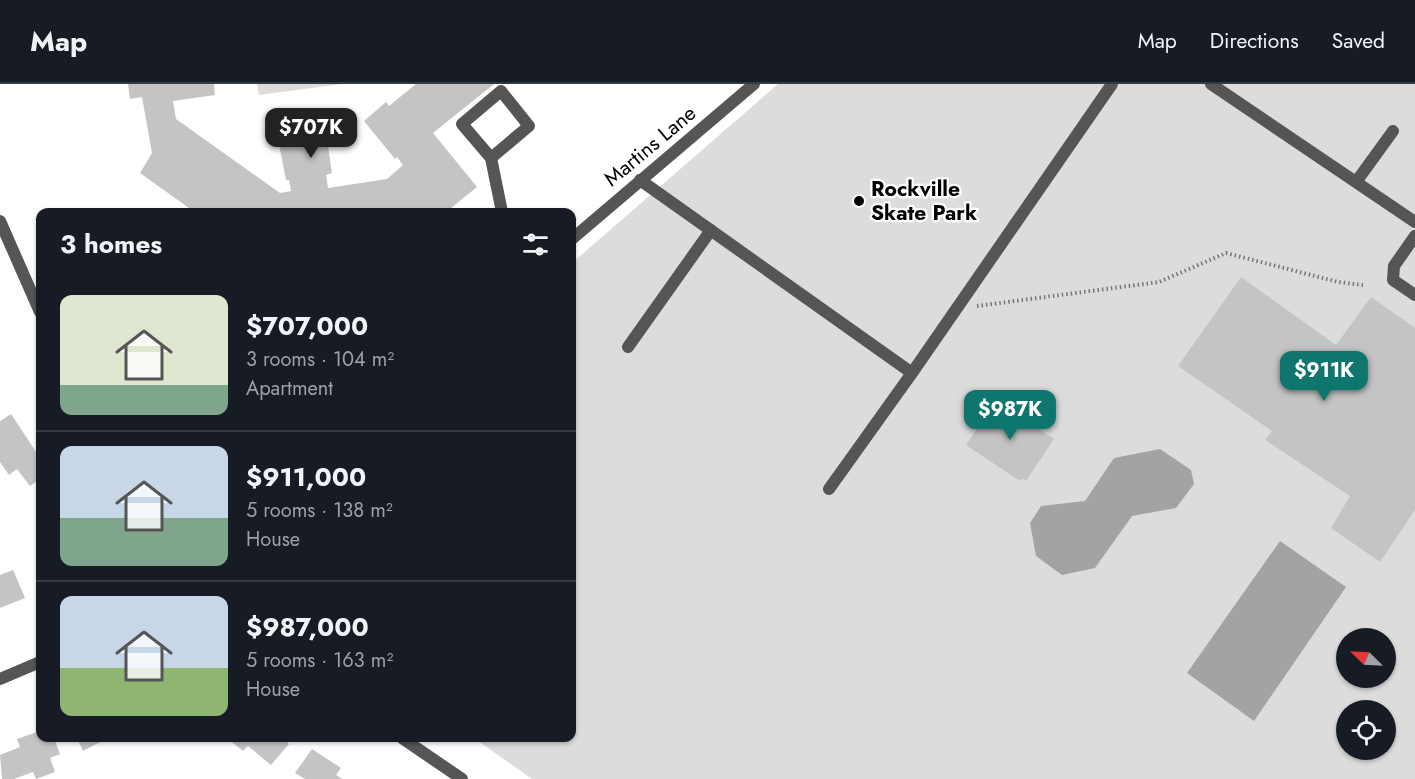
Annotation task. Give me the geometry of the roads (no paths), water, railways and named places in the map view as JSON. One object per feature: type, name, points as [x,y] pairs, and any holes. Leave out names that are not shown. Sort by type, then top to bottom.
[{"type":"street","name":"Martins Lane","points":[[576,236],[754,84]]},
{"type":"street","points":[[830,489],[1112,84]]},
{"type":"street","points":[[1211,84],[1415,222]]},
{"type":"street","points":[[491,158],[529,126],[501,91],[462,124],[491,158],[501,208]]},
{"type":"street","points":[[1356,182],[1393,131]]},
{"type":"street","points":[[640,180],[912,373]]},
{"type":"street","points":[[0,221],[36,303]]},
{"type":"street","points":[[628,347],[711,230]]},
{"type":"street","points":[[1415,236],[1392,273],[1393,280],[1415,295]]},
{"type":"street","points":[[0,679],[36,664]]},
{"type":"street","points":[[408,742],[462,779]]},
{"type":"place","name":"Rockville Skate Park","points":[[859,201]]}]
